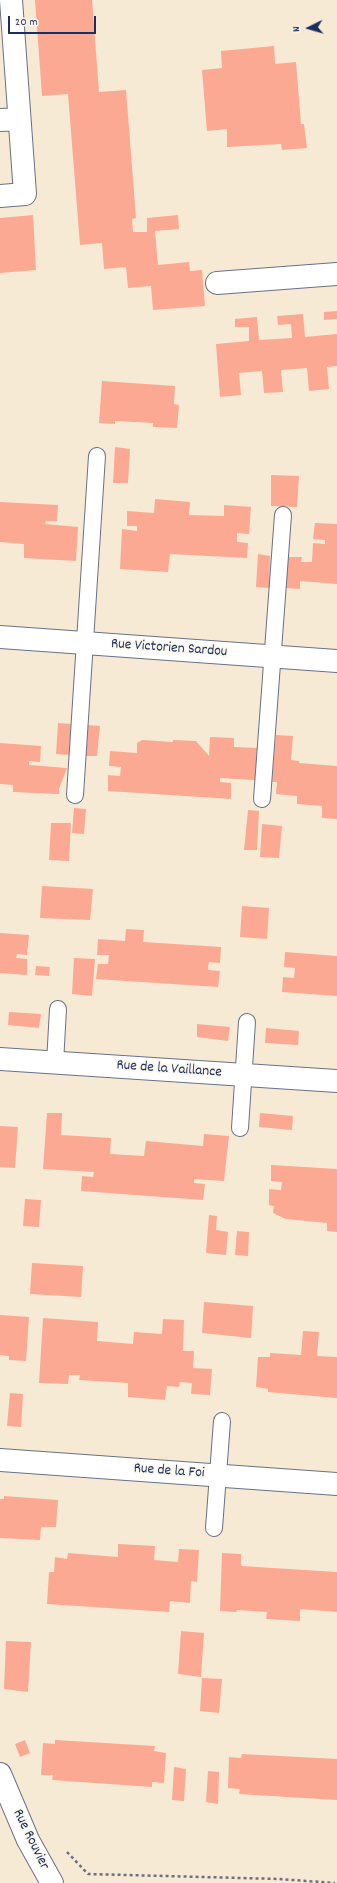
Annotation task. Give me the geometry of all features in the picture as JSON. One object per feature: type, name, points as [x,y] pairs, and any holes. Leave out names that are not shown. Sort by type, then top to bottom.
[{"type":"street","points":[[0,196],[25,194],[10,119],[11,0]]},
{"type":"street","points":[[217,283],[337,274]]},
{"type":"street","name":"Rue Victorien Sardou","points":[[0,637],[337,661]]},
{"type":"street","name":"Rue de la Vaillance","points":[[0,1059],[337,1081]]},
{"type":"street","name":"Rue de la Foi","points":[[0,1460],[337,1484]]},
{"type":"street","name":"Rue Rouvier","points":[[0,1774],[28,1840],[52,1883]]},
{"type":"lane","points":[[76,795],[96,456]]},
{"type":"lane","points":[[262,799],[283,515]]},
{"type":"lane","points":[[55,1063],[58,1009]]},
{"type":"lane","points":[[240,1128],[247,1022]]},
{"type":"lane","points":[[214,1528],[222,1422]]},
{"type":"path","points":[[28,1840],[58,1841],[88,1874],[279,1879],[335,1883]]},
{"type":"building","points":[[35,0],[92,0],[99,92],[126,90],[136,218],[132,219],[133,232],[147,232],[147,218],[178,215],[179,229],[155,231],[158,265],[189,262],[190,271],[202,270],[205,306],[153,310],[151,286],[128,288],[126,267],[104,269],[102,243],[80,245],[68,94],[42,96]]},
{"type":"building","points":[[274,46],[275,64],[296,62],[301,124],[304,124],[307,148],[282,150],[281,144],[227,147],[227,129],[207,131],[202,70],[222,68],[221,51]]},
{"type":"building","points":[[33,215],[36,270],[0,273],[0,218]]},
{"type":"building","points":[[337,311],[337,319],[324,320],[324,312]]},
{"type":"building","points":[[303,314],[305,337],[337,334],[337,366],[327,367],[329,389],[309,391],[307,368],[281,370],[283,392],[264,393],[262,371],[239,373],[241,395],[220,397],[216,344],[249,341],[249,327],[235,327],[235,319],[257,317],[259,340],[292,338],[291,324],[278,325],[277,316]]},
{"type":"building","points":[[102,381],[175,386],[174,404],[179,405],[177,428],[153,427],[153,423],[115,421],[115,424],[99,423]]},
{"type":"building","points":[[115,447],[130,449],[128,483],[113,483]]},
{"type":"building","points":[[271,475],[299,476],[297,507],[271,506]]},
{"type":"building","points":[[155,499],[190,502],[189,515],[224,516],[224,505],[251,507],[249,534],[237,533],[237,542],[248,543],[247,558],[170,554],[168,572],[120,569],[122,529],[137,531],[137,526],[127,526],[127,511],[154,513]]},
{"type":"building","points":[[0,502],[58,505],[57,521],[46,521],[45,524],[78,527],[76,561],[24,558],[24,544],[0,542]]},
{"type":"building","points":[[315,523],[337,524],[337,584],[300,581],[300,589],[286,588],[288,557],[302,557],[301,562],[312,562],[313,543],[325,544],[325,540],[313,539]]},
{"type":"building","points":[[258,554],[270,556],[269,588],[256,587]]},
{"type":"building","points":[[58,723],[71,724],[69,755],[56,754]]},
{"type":"building","points":[[87,725],[100,726],[97,756],[85,756]]},
{"type":"building","points":[[276,735],[293,736],[291,760],[299,761],[299,763],[337,766],[337,819],[322,818],[322,806],[297,804],[297,796],[276,794],[277,782],[272,782]]},
{"type":"building","points":[[210,737],[234,738],[234,747],[257,748],[255,780],[220,778],[220,782],[231,783],[231,799],[108,791],[108,775],[120,776],[121,767],[109,766],[110,751],[137,753],[137,743],[142,740],[173,742],[173,740],[196,741],[209,756]]},
{"type":"building","points":[[0,743],[41,746],[40,762],[29,761],[29,765],[67,768],[59,789],[59,794],[13,792],[13,785],[0,784]]},
{"type":"building","points":[[74,808],[86,809],[84,834],[72,833]]},
{"type":"building","points":[[248,810],[259,811],[257,850],[244,850]]},
{"type":"building","points":[[51,823],[71,823],[69,861],[49,860]]},
{"type":"building","points":[[262,824],[282,826],[279,858],[260,857]]},
{"type":"building","points":[[42,886],[93,889],[90,920],[40,918]]},
{"type":"building","points":[[242,906],[269,908],[267,939],[240,937]]},
{"type":"building","points":[[126,929],[144,930],[143,942],[221,947],[220,963],[209,962],[208,967],[208,970],[220,971],[218,987],[96,979],[98,964],[108,964],[109,955],[97,955],[98,939],[125,941]]},
{"type":"building","points":[[0,933],[29,935],[27,955],[17,954],[16,958],[27,959],[27,975],[0,973]]},
{"type":"building","points":[[285,952],[337,956],[337,996],[282,992],[283,977],[294,978],[295,968],[284,967]]},
{"type":"building","points":[[74,958],[95,959],[92,996],[72,994]]},
{"type":"building","points":[[36,966],[50,967],[49,976],[35,975]]},
{"type":"building","points":[[9,1012],[41,1014],[39,1028],[8,1025]]},
{"type":"building","points":[[197,1024],[230,1027],[228,1041],[197,1037]]},
{"type":"building","points":[[266,1028],[299,1031],[298,1045],[265,1043]]},
{"type":"building","points":[[47,1113],[62,1113],[61,1135],[111,1138],[110,1154],[144,1156],[146,1141],[203,1146],[204,1134],[229,1136],[224,1181],[194,1179],[194,1183],[205,1184],[203,1200],[81,1191],[82,1176],[93,1177],[94,1172],[43,1169]]},
{"type":"building","points":[[260,1113],[293,1116],[292,1130],[259,1127]]},
{"type":"building","points":[[0,1126],[18,1127],[15,1168],[0,1167]]},
{"type":"building","points":[[271,1165],[337,1169],[337,1232],[327,1231],[327,1223],[286,1219],[273,1213],[274,1206],[269,1205],[269,1189],[281,1190],[282,1182],[271,1181]]},
{"type":"building","points":[[25,1199],[41,1200],[39,1227],[23,1226]]},
{"type":"building","points":[[209,1215],[217,1216],[216,1230],[228,1232],[226,1255],[206,1253]]},
{"type":"building","points":[[237,1231],[249,1232],[248,1256],[235,1255]]},
{"type":"building","points":[[32,1263],[83,1266],[81,1297],[30,1294]]},
{"type":"building","points":[[204,1302],[253,1306],[251,1338],[202,1333]]},
{"type":"building","points":[[0,1315],[29,1317],[26,1361],[9,1360],[9,1356],[0,1355]]},
{"type":"building","points":[[43,1318],[98,1322],[97,1341],[133,1344],[134,1332],[162,1334],[163,1319],[184,1320],[183,1351],[194,1351],[193,1368],[212,1369],[210,1395],[191,1394],[192,1383],[180,1382],[179,1387],[167,1386],[165,1400],[128,1397],[128,1383],[79,1380],[80,1375],[69,1375],[68,1384],[39,1383]]},
{"type":"building","points":[[303,1331],[319,1332],[317,1356],[337,1357],[337,1398],[268,1392],[268,1389],[256,1387],[258,1357],[270,1357],[270,1353],[301,1355]]},
{"type":"building","points":[[10,1393],[23,1394],[21,1427],[7,1426]]},
{"type":"building","points":[[4,1496],[58,1500],[56,1527],[41,1527],[40,1540],[0,1538],[0,1499],[4,1499]]},
{"type":"building","points":[[118,1544],[155,1546],[154,1560],[178,1562],[179,1549],[199,1550],[197,1582],[191,1581],[190,1603],[170,1601],[169,1612],[47,1604],[49,1572],[54,1572],[55,1557],[67,1559],[68,1553],[118,1557]]},
{"type":"building","points":[[222,1553],[241,1554],[241,1566],[337,1572],[337,1612],[300,1609],[300,1621],[266,1619],[267,1612],[237,1610],[236,1612],[220,1611]]},
{"type":"building","points":[[181,1631],[204,1633],[201,1677],[178,1674]]},
{"type":"building","points":[[6,1641],[31,1642],[28,1692],[4,1689]]},
{"type":"building","points":[[202,1678],[222,1679],[219,1713],[200,1711]]},
{"type":"building","points":[[25,1740],[30,1753],[20,1757],[15,1744]]},
{"type":"building","points":[[55,1740],[155,1746],[154,1751],[166,1753],[164,1783],[152,1782],[152,1787],[52,1780],[53,1775],[41,1775],[43,1743],[55,1744]]},
{"type":"building","points":[[242,1754],[337,1759],[337,1800],[239,1794],[240,1789],[228,1788],[229,1757],[241,1758]]},
{"type":"building","points":[[174,1767],[186,1769],[184,1801],[172,1800]]},
{"type":"building","points":[[208,1771],[219,1772],[218,1804],[206,1802]]}]
